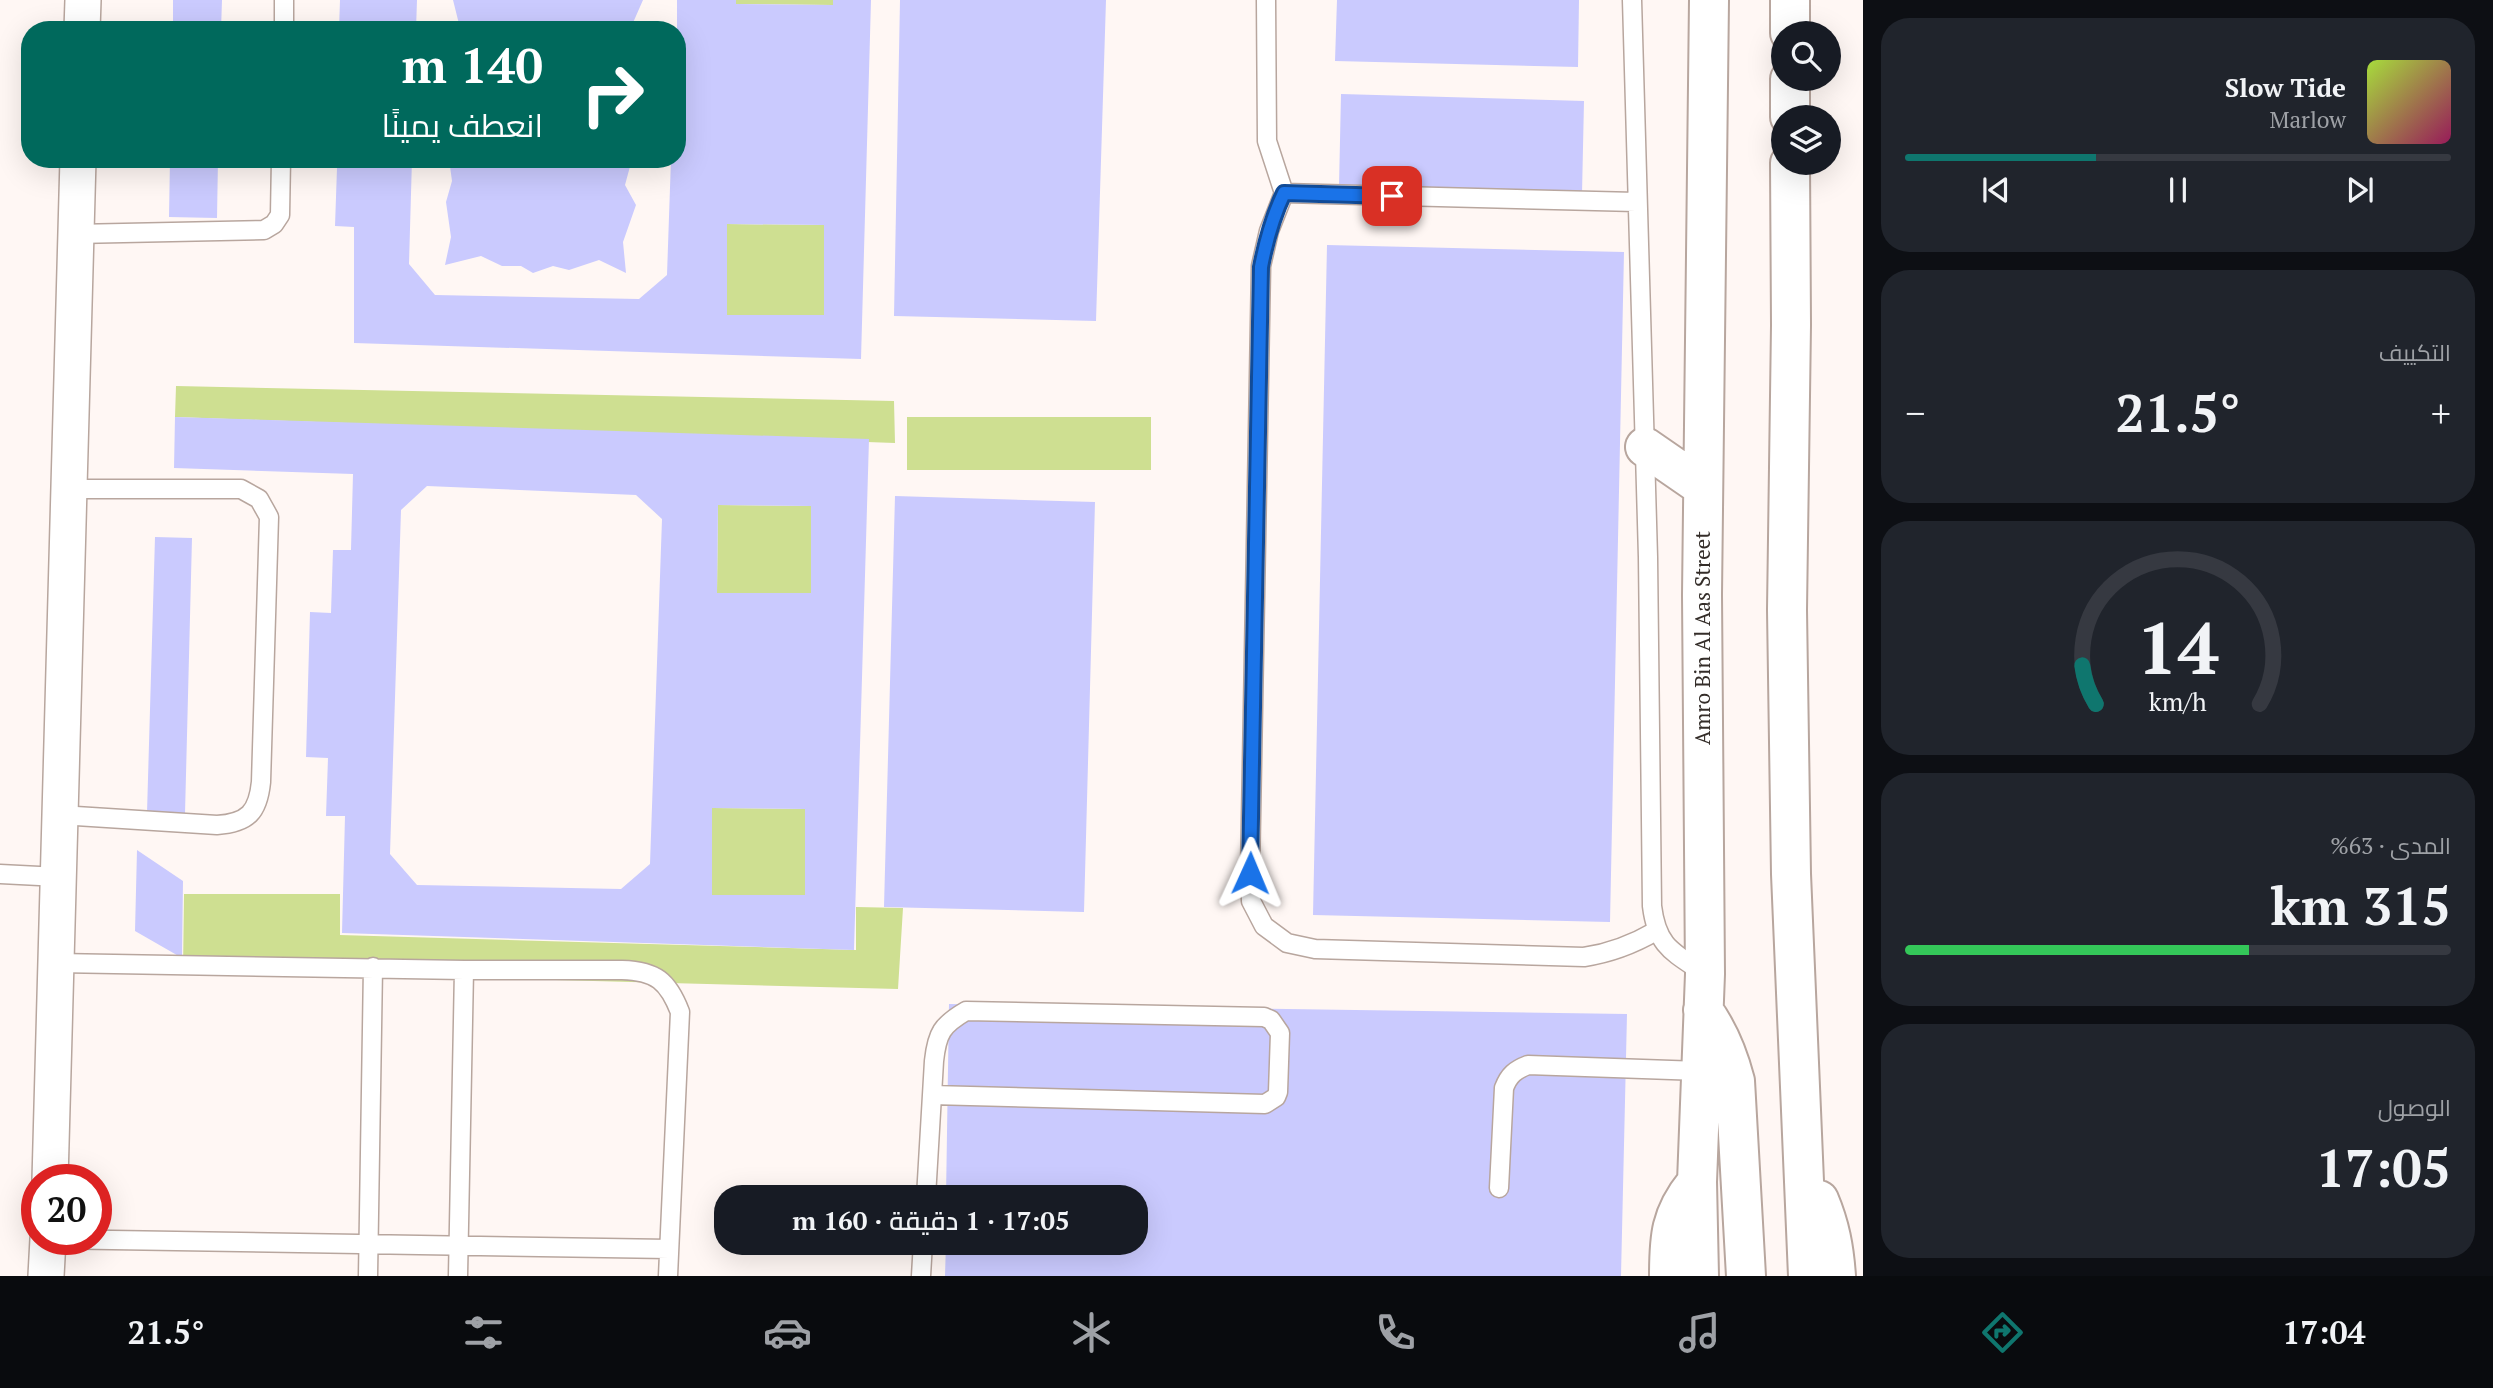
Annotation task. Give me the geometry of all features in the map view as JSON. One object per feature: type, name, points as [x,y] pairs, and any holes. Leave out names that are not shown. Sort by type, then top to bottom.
[{"type":"main road","name":"Amro Bin Al Aas Street","points":[[1699,1276],[1697,1182],[1704,992],[1703,487],[1709,0]]},
{"type":"main road","points":[[1790,0],[1790,21]]},
{"type":"main road","points":[[1790,175],[1787,610],[1791,874],[1808,1276]]},
{"type":"main road","points":[[1646,447],[1703,487]]},
{"type":"main road","points":[[1704,992],[1735,1081],[1745,1276]]},
{"type":"main road","points":[[1805,1179],[1818,1198],[1827,1219],[1833,1241],[1836,1276]]},
{"type":"main road","points":[[1669,1276],[1670,1233],[1675,1214],[1697,1182]]},
{"type":"street","points":[[82,21],[83,0]]},
{"type":"street","points":[[51,1164],[78,168]]},
{"type":"street","points":[[46,1276],[47,1255]]},
{"type":"lane","points":[[284,0],[284,21]]},
{"type":"lane","points":[[1266,0],[1267,141],[1284,193],[1269,231],[1261,267],[1251,901],[1264,926],[1287,943],[1315,949],[1584,957],[1609,954],[1656,931]]},
{"type":"lane","points":[[1632,0],[1636,202],[1646,447],[1652,906],[1656,931],[1704,992]]},
{"type":"lane","points":[[75,234],[264,230],[274,225],[280,215],[281,168]]},
{"type":"lane","points":[[1284,193],[1636,202]]},
{"type":"lane","points":[[60,815],[217,825],[235,824],[250,814],[259,800],[261,782],[269,517],[259,499],[241,489],[68,489]]},
{"type":"lane","points":[[0,874],[59,877]]},
{"type":"lane","points":[[57,963],[464,970],[642,970],[660,979],[673,993],[680,1012],[668,1276]]},
{"type":"lane","points":[[368,1276],[373,967]]},
{"type":"lane","points":[[458,1276],[464,970]]},
{"type":"lane","points":[[927,1185],[932,1095],[936,1040],[948,1022],[966,1011],[1264,1017],[1271,1020],[1279,1033],[1279,1092],[1265,1104],[932,1095]]},
{"type":"lane","points":[[1499,1188],[1504,1088],[1508,1077],[1517,1069],[1528,1065],[1700,1071]]},
{"type":"lane","points":[[112,1240],[669,1249]]},
{"type":"lane","points":[[921,1276],[922,1255]]},
{"type":"green space","points":[[736,0],[833,0],[833,5],[736,4]]},
{"type":"green space","points":[[727,224],[824,225],[824,315],[727,315]]},
{"type":"green space","points":[[176,386],[894,401],[895,443],[175,417]]},
{"type":"green space","points":[[907,417],[1151,417],[1151,470],[907,470]]},
{"type":"green space","points":[[718,505],[811,506],[811,593],[717,593]]},
{"type":"green space","points":[[712,808],[805,809],[805,895],[712,895]]},
{"type":"green space","points":[[184,894],[340,894],[340,935],[856,950],[856,907],[903,908],[898,989],[183,970]]},
{"type":"building","points":[[173,0],[222,0],[221,21],[173,21]]},
{"type":"building","points":[[340,0],[417,0],[416,21],[339,21]]},
{"type":"building","points":[[453,0],[643,0],[634,21],[458,21]]},
{"type":"building","points":[[677,0],[736,0],[736,4],[833,5],[833,0],[871,0],[861,359],[354,343],[354,227],[335,226],[337,168],[412,168],[409,264],[435,295],[639,299],[667,275],[671,168],[686,168],[686,21],[677,21]],"holes":[[[727,224],[824,225],[824,315],[727,315]]]},
{"type":"building","points":[[900,0],[1106,0],[1096,321],[894,316]]},
{"type":"building","points":[[1337,0],[1579,0],[1578,67],[1335,61]]},
{"type":"building","points":[[1341,94],[1584,101],[1582,194],[1339,187]]},
{"type":"building","points":[[170,168],[218,168],[217,218],[169,217]]},
{"type":"building","points":[[450,168],[630,168],[625,185],[636,205],[623,242],[626,273],[599,260],[569,270],[553,266],[533,273],[521,266],[502,266],[481,256],[445,265],[451,237],[446,202],[452,181]]},
{"type":"building","points":[[1327,245],[1624,252],[1610,922],[1313,915]]},
{"type":"building","points":[[175,417],[869,439],[854,950],[342,933],[345,816],[326,816],[328,758],[306,757],[310,612],[331,613],[333,550],[351,550],[353,474],[174,468]],"holes":[[[427,486],[636,495],[662,519],[650,864],[621,889],[417,885],[390,854],[401,510]],[[718,505],[811,506],[811,593],[717,593]],[[712,808],[805,809],[805,895],[712,895]]]},
{"type":"building","points":[[895,496],[1095,502],[1084,912],[884,907]]},
{"type":"building","points":[[155,537],[192,538],[185,814],[147,813]]},
{"type":"building","points":[[137,850],[183,881],[182,958],[135,931]]},
{"type":"building","points":[[949,1004],[1627,1014],[1621,1276],[945,1276],[946,1255],[1148,1255],[1148,1185],[946,1185]]},
{"type":"route","points":[[1250,873],[1261,267],[1265,247],[1284,193],[1392,196]]}]
